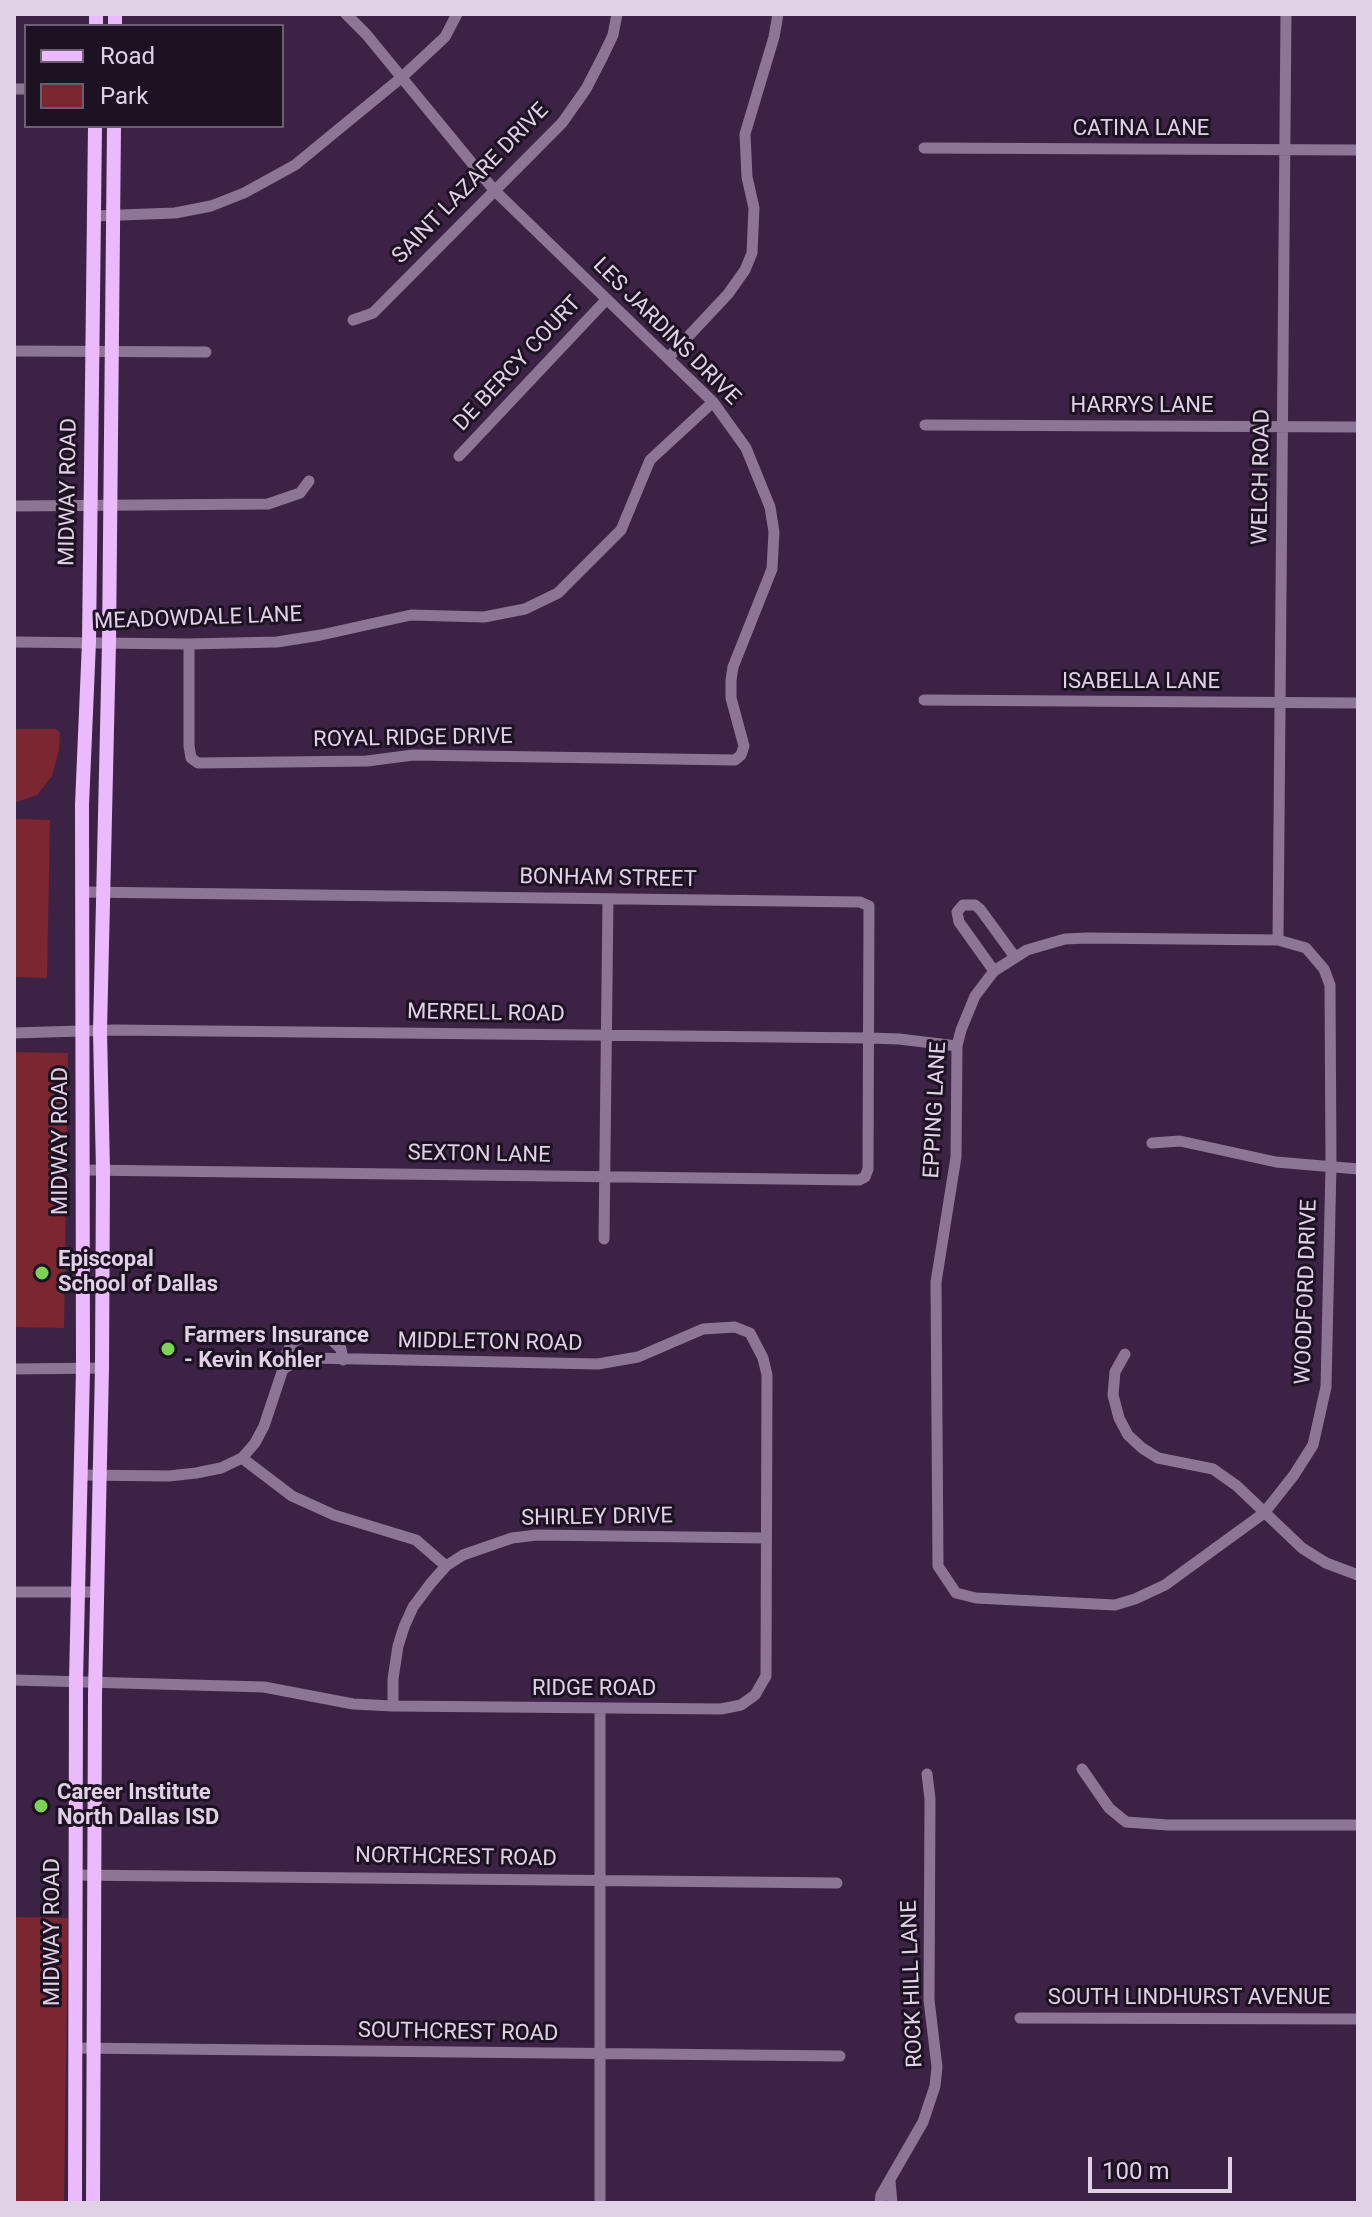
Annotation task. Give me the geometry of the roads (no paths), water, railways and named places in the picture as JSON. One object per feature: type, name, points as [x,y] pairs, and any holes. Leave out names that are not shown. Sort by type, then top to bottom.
[{"type":"main road","name":"MIDWAY ROAD","points":[[75,2203],[76,1681],[84,1170],[82,805],[89,642],[95,128]]},
{"type":"main road","name":"MIDWAY ROAD","points":[[93,2203],[95,1683],[103,1292],[100,1031],[109,643],[114,128]]},
{"type":"main road","points":[[83,1292],[103,1292]]},
{"type":"main road","points":[[75,1827],[94,1827]]},
{"type":"street","name":"LES JARDINS DRIVE","points":[[346,14],[366,34],[494,190],[713,402],[746,448],[770,507],[774,532],[772,569],[733,667],[731,680],[731,698],[744,746]]},
{"type":"street","points":[[94,216],[175,213],[211,206],[244,193],[295,165],[429,55],[445,37],[457,14]]},
{"type":"street","name":"SAINT LAZARE DRIVE","points":[[353,320],[373,313],[547,140],[586,89],[613,35],[617,14]]},
{"type":"street","points":[[668,358],[728,294],[745,270],[752,253],[754,208],[747,177],[745,134],[778,14]]},
{"type":"street","name":"WELCH ROAD","points":[[1278,940],[1286,14]]},
{"type":"street","name":"CATINA LANE","points":[[924,148],[1358,150]]},
{"type":"street","name":"DE BERCY COURT","points":[[459,456],[606,300]]},
{"type":"street","points":[[14,351],[206,352]]},
{"type":"street","name":"MEADOWDALE LANE","points":[[14,642],[277,642],[411,615],[484,617],[525,609],[558,593],[621,530],[650,460],[713,402]]},
{"type":"street","name":"HARRYS LANE","points":[[925,425],[1358,427]]},
{"type":"street","points":[[14,506],[268,504],[300,493],[309,481]]},
{"type":"street","name":"ROYAL RIDGE DRIVE","points":[[189,644],[189,746],[191,758],[198,763],[367,761],[413,755],[735,760],[744,746]]},
{"type":"street","name":"ISABELLA LANE","points":[[924,700],[1358,703]]},
{"type":"street","name":"BONHAM STREET","points":[[82,892],[860,902],[869,906],[868,1169]]},
{"type":"street","points":[[604,1239],[608,899]]},
{"type":"street","points":[[994,971],[959,922],[957,912],[963,905],[975,905],[980,909],[1015,957]]},
{"type":"street","name":"EPPING LANE","points":[[938,1550],[936,1282],[956,1157],[957,1046],[975,996],[994,971],[1015,957],[1027,950],[1065,939],[1278,940]]},
{"type":"street","name":"WOODFORD DRIVE","points":[[938,1550],[938,1566],[956,1593],[976,1598],[1115,1605],[1165,1585],[1264,1513],[1313,1445],[1322,1412],[1328,1362],[1330,985],[1324,969],[1306,948],[1278,940]]},
{"type":"street","name":"MERRELL ROAD","points":[[14,1033],[100,1031],[869,1038],[957,1046]]},
{"type":"street","points":[[1152,1143],[1180,1141],[1276,1162],[1358,1169]]},
{"type":"street","name":"SEXTON LANE","points":[[84,1170],[859,1180],[865,1177],[868,1169]]},
{"type":"street","name":"MIDDLETON ROAD","points":[[283,1369],[311,1358],[598,1364],[638,1357],[703,1329],[719,1326],[735,1327],[750,1333],[757,1344]]},
{"type":"street","points":[[80,1475],[169,1476],[221,1468],[242,1458],[255,1443],[264,1426],[285,1356],[292,1343],[311,1333],[331,1339],[341,1349],[343,1360]]},
{"type":"street","name":"RIDGE ROAD","points":[[14,1680],[264,1687],[353,1704],[393,1706],[721,1709],[741,1705],[755,1695],[766,1676],[767,1375],[757,1344]]},
{"type":"street","points":[[1125,1354],[1115,1372],[1113,1395],[1119,1418],[1128,1435],[1158,1458],[1213,1469],[1237,1486],[1302,1548],[1326,1563],[1358,1575]]},
{"type":"street","points":[[14,1369],[102,1368]]},
{"type":"street","points":[[242,1458],[292,1496],[334,1515],[416,1540],[446,1566]]},
{"type":"street","name":"SHIRLEY DRIVE","points":[[393,1706],[398,1646],[413,1607],[446,1566],[463,1555],[487,1545],[537,1535],[766,1538]]},
{"type":"street","points":[[14,1592],[97,1592]]},
{"type":"street","points":[[600,1709],[600,2203]]},
{"type":"street","points":[[1082,1769],[1109,1808],[1126,1822],[1168,1825],[1358,1825]]},
{"type":"street","name":"ROCK HILL LANE","points":[[880,2203],[881,2195],[923,2122],[935,2086],[937,2067],[929,2000],[930,1799],[927,1774]]},
{"type":"street","name":"NORTHCREST ROAD","points":[[75,1875],[837,1883]]},
{"type":"street","name":"SOUTH LINDHURST AVENUE","points":[[1020,2018],[1358,2019]]},
{"type":"street","name":"SOUTHCREST ROAD","points":[[75,2048],[840,2056]]},
{"type":"street","points":[[890,2181],[892,2203]]},
{"type":"place","name":"Episcopal School of Dallas","points":[[42,1273]]},
{"type":"place","name":"Farmers Insurance - Kevin Kohler","points":[[168,1349]]},
{"type":"place","name":"Career Institute North Dallas ISD","points":[[41,1806]]}]
